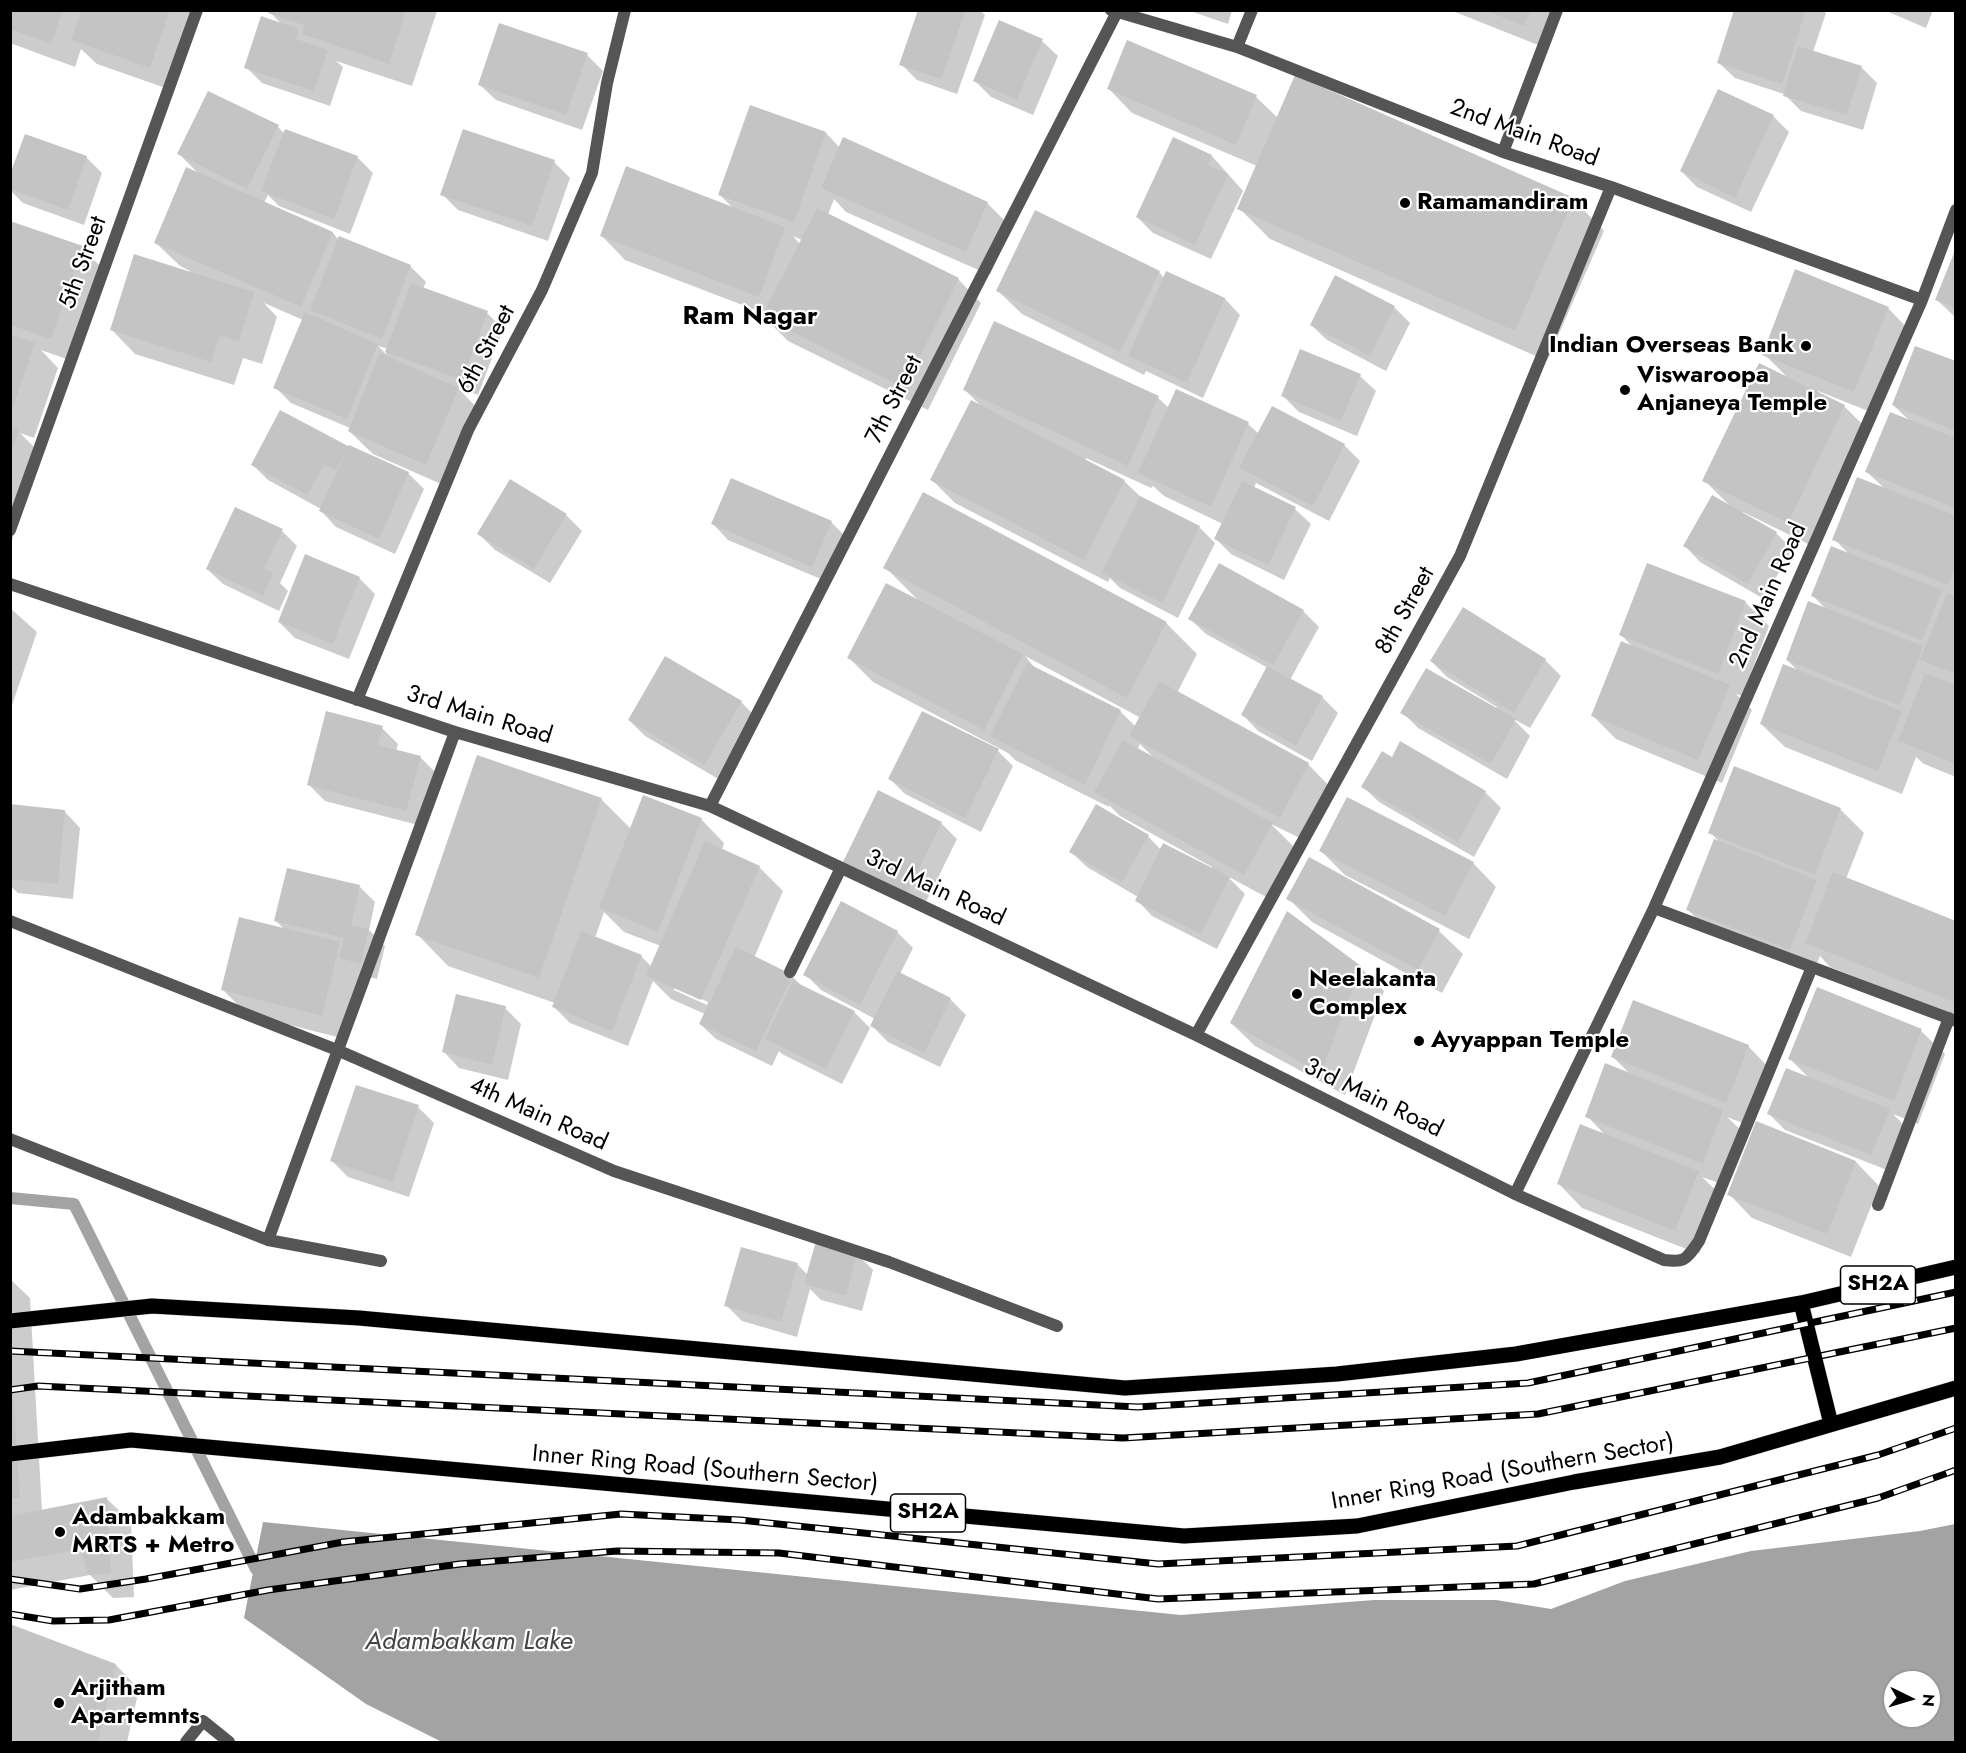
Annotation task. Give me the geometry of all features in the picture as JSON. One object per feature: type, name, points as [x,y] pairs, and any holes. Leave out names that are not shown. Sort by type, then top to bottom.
[{"type":"main road","name":"SH2A","points":[[10,1322],[152,1306],[359,1318],[1125,1388],[1337,1374],[1516,1354],[1801,1304],[1956,1267]]},
{"type":"main road","points":[[1801,1304],[1831,1424]]},
{"type":"main road","name":"Inner Ring Road (Southern Sector)","points":[[14,1454],[131,1440],[1184,1536],[1357,1526],[1574,1482],[1720,1457],[1956,1388]]},
{"type":"street","name":"5th Street","points":[[10,530],[197,10]]},
{"type":"street","name":"6th Street","points":[[357,700],[468,430],[542,290],[592,173],[607,83],[625,10]]},
{"type":"street","points":[[1237,47],[1252,10]]},
{"type":"street","points":[[1503,152],[1557,10]]},
{"type":"street","name":"2nd Main Road","points":[[1114,11],[1237,47],[1503,152],[1611,187],[1922,300]]},
{"type":"street","name":"7th Street","points":[[710,806],[1114,11]]},
{"type":"street","name":"8th Street","points":[[1196,1035],[1460,556],[1611,187]]},
{"type":"street","name":"2nd Main Road","points":[[1654,908],[1922,300],[1956,210]]},
{"type":"street","name":"3rd Main Road","points":[[10,584],[456,732],[710,806],[1196,1035],[1515,1194],[1664,1260],[1679,1262],[1688,1256],[1699,1241],[1812,967]]},
{"type":"street","points":[[268,1240],[456,732]]},
{"type":"street","points":[[790,972],[841,868]]},
{"type":"street","points":[[1515,1194],[1654,908],[1952,1019],[1878,1206]]},
{"type":"street","name":"4th Main Road","points":[[10,921],[337,1050],[614,1171],[889,1262],[1057,1326]]},
{"type":"street","points":[[10,1139],[268,1240],[381,1261]]},
{"type":"street","points":[[186,1743],[202,1721],[229,1743]]},
{"type":"water","name":"Adambakkam Lake","points":[[263,1522],[1181,1615],[1374,1600],[1496,1600],[1551,1609],[1625,1581],[1751,1551],[1920,1531],[1955,1524],[1955,1742],[442,1742],[366,1704],[244,1618]]},
{"type":"building","points":[[10,10],[63,10],[51,44],[10,29]]},
{"type":"building","points":[[82,10],[170,10],[150,68],[71,40]]},
{"type":"building","points":[[269,10],[406,10],[389,64],[302,34],[304,25],[268,13]]},
{"type":"building","points":[[918,10],[966,10],[941,79],[899,65]]},
{"type":"building","points":[[1485,10],[1531,10],[1524,26]]},
{"type":"building","points":[[1734,10],[1806,10],[1782,84],[1717,63]]},
{"type":"building","points":[[261,16],[299,29],[296,39],[328,50],[314,91],[244,68]]},
{"type":"building","points":[[999,20],[1043,39],[1017,100],[973,81]]},
{"type":"building","points":[[499,23],[588,53],[566,115],[478,85]]},
{"type":"building","points":[[1127,40],[1257,95],[1236,145],[1107,89]]},
{"type":"building","points":[[1798,46],[1862,66],[1847,115],[1783,96]]},
{"type":"building","name":"Ramamandiram","points":[[1295,75],[1574,198],[1515,331],[1237,209]]},
{"type":"building","points":[[1718,89],[1774,115],[1735,198],[1680,171]]},
{"type":"building","points":[[208,91],[279,125],[247,189],[177,154]]},
{"type":"building","points":[[750,105],[826,132],[794,222],[718,195]]},
{"type":"building","points":[[285,129],[358,156],[334,219],[261,191]]},
{"type":"building","points":[[463,129],[555,160],[532,226],[440,195]]},
{"type":"building","points":[[25,134],[87,156],[68,210],[10,189],[10,174]]},
{"type":"building","points":[[843,137],[988,202],[966,252],[821,188]]},
{"type":"building","points":[[1173,137],[1212,155],[1208,165],[1228,174],[1195,245],[1136,217]]},
{"type":"building","points":[[626,166],[785,227],[759,297],[600,236]]},
{"type":"building","points":[[186,167],[333,232],[301,307],[154,243]]},
{"type":"building","points":[[817,208],[959,278],[904,388],[762,317]]},
{"type":"building","points":[[1035,210],[1160,271],[1120,352],[996,291]]},
{"type":"building","points":[[10,221],[83,246],[51,339],[10,325]]},
{"type":"building","points":[[339,236],[411,265],[382,339],[310,310]]},
{"type":"building","points":[[1956,248],[1956,308],[1935,300]]},
{"type":"building","points":[[134,254],[254,292],[239,342],[220,335],[211,362],[110,330]]},
{"type":"building","points":[[1795,269],[1889,307],[1854,392],[1762,355]]},
{"type":"building","points":[[1166,271],[1225,298],[1187,383],[1128,356]]},
{"type":"building","points":[[1335,275],[1395,306],[1370,356],[1310,325]]},
{"type":"building","points":[[411,283],[488,311],[462,380],[385,352]]},
{"type":"building","points":[[305,312],[378,344],[347,419],[273,388]]},
{"type":"building","points":[[994,321],[1159,396],[1128,466],[963,390]]},
{"type":"building","points":[[10,334],[35,343],[11,413],[10,413]]},
{"type":"building","points":[[1915,346],[1956,361],[1956,431],[1892,405]]},
{"type":"building","points":[[1300,349],[1361,374],[1341,421],[1281,396]]},
{"type":"building","points":[[380,353],[459,388],[426,465],[348,431]]},
{"type":"building","points":[[1759,363],[1845,405],[1788,523],[1702,481]]},
{"type":"building","points":[[1176,389],[1249,422],[1211,507],[1138,473]]},
{"type":"building","points":[[971,400],[1125,480],[1084,560],[930,480]]},
{"type":"building","points":[[1272,406],[1345,444],[1313,506],[1239,468]]},
{"type":"building","points":[[280,410],[348,446],[409,472],[379,539],[319,511],[346,452],[336,470],[324,464],[307,495],[251,465]]},
{"type":"building","points":[[1890,412],[1956,438],[1956,508],[1865,472]]},
{"type":"building","points":[[10,427],[19,430],[11,454],[10,454]]},
{"type":"building","points":[[1857,477],[1956,516],[1956,566],[1948,585],[1832,540]]},
{"type":"building","points":[[731,478],[832,521],[812,567],[711,524]]},
{"type":"building","points":[[510,479],[567,514],[534,569],[477,534]]},
{"type":"building","points":[[1242,481],[1296,507],[1268,565],[1214,539]]},
{"type":"building","points":[[923,492],[1167,622],[1127,698],[883,568]]},
{"type":"building","points":[[1712,495],[1777,532],[1748,584],[1683,546]]},
{"type":"building","points":[[1140,496],[1200,526],[1162,603],[1102,573]]},
{"type":"building","points":[[235,507],[283,529],[264,569],[273,573],[263,596],[206,569]]},
{"type":"building","points":[[1831,546],[1942,590],[1922,640],[1811,596]]},
{"type":"building","points":[[305,554],[360,577],[333,644],[278,622]]},
{"type":"building","points":[[1219,563],[1304,610],[1273,665],[1188,619]]},
{"type":"building","points":[[1647,563],[1746,601],[1718,674],[1619,635]]},
{"type":"building","points":[[886,583],[1023,654],[984,730],[847,658]]},
{"type":"building","points":[[1947,593],[1956,596],[1956,674],[1920,660]]},
{"type":"building","points":[[1808,601],[1923,646],[1900,706],[1786,660]]},
{"type":"building","points":[[1463,607],[1546,659],[1514,713],[1430,661]]},
{"type":"building","points":[[1621,641],[1730,685],[1698,760],[1591,716]]},
{"type":"building","points":[[665,656],[742,701],[704,765],[628,720]]},
{"type":"building","points":[[1027,663],[1121,710],[1085,785],[990,736]]},
{"type":"building","points":[[1783,664],[1902,711],[1878,771],[1760,724]]},
{"type":"building","points":[[1267,666],[1323,696],[1296,746],[1241,715]]},
{"type":"building","points":[[1426,668],[1516,719],[1491,764],[1400,713]]},
{"type":"building","points":[[1925,673],[1956,685],[1956,764],[1898,741]]},
{"type":"building","points":[[1159,681],[1309,763],[1280,818],[1129,736]]},
{"type":"building","points":[[326,711],[383,726],[378,745],[421,756],[406,811],[307,785]]},
{"type":"building","points":[[922,711],[999,749],[965,818],[888,779]]},
{"type":"building","points":[[1123,740],[1273,823],[1244,875],[1094,792]]},
{"type":"building","points":[[1400,741],[1486,791],[1458,842],[1361,787],[1382,751],[1392,757]]},
{"type":"building","points":[[477,755],[602,798],[539,978],[415,935]]},
{"type":"building","points":[[1734,766],[1841,808],[1815,875],[1708,833]]},
{"type":"building","points":[[878,790],[942,822],[906,895],[842,864]]},
{"type":"building","points":[[643,795],[702,818],[658,932],[599,908]]},
{"type":"building","points":[[1347,797],[1474,862],[1445,916],[1319,851]]},
{"type":"building","points":[[10,804],[65,810],[58,884],[10,879]]},
{"type":"building","points":[[1096,804],[1149,835],[1122,882],[1069,852]]},
{"type":"building","points":[[1714,839],[1817,880],[1790,950],[1686,910]]},
{"type":"building","points":[[705,841],[760,866],[701,1000],[646,976]]},
{"type":"building","points":[[1163,843],[1230,877],[1201,934],[1135,901]]},
{"type":"building","points":[[1309,857],[1440,929],[1418,970],[1286,899]]},
{"type":"building","points":[[287,868],[360,885],[351,925],[369,929],[361,964],[339,958],[344,938],[274,921]]},
{"type":"building","points":[[1833,872],[1956,921],[1956,1003],[1805,943]]},
{"type":"building","points":[[841,901],[898,931],[860,1005],[803,975]]},
{"type":"building","name":"Neelakanta Complex","points":[[1287,911],[1361,966],[1321,1073],[1230,1023]]},
{"type":"building","points":[[239,917],[340,942],[322,1016],[221,990]]},
{"type":"building","points":[[581,931],[642,955],[612,1031],[552,1007]]},
{"type":"building","points":[[736,947],[793,975],[756,1051],[699,1024]]},
{"type":"building","points":[[897,971],[951,998],[924,1053],[870,1026]]},
{"type":"building","points":[[793,981],[855,1011],[826,1069],[765,1039]]},
{"type":"building","points":[[1817,987],[1922,1029],[1894,1101],[1788,1059]]},
{"type":"building","points":[[456,994],[506,1006],[492,1065],[442,1052]]},
{"type":"building","points":[[1633,1000],[1749,1045],[1726,1103],[1611,1057]]},
{"type":"building","points":[[1605,1063],[1723,1110],[1703,1164],[1585,1117]]},
{"type":"building","points":[[1786,1068],[1890,1109],[1871,1155],[1767,1114]]},
{"type":"building","points":[[356,1085],[419,1105],[393,1182],[330,1161]]},
{"type":"building","points":[[1756,1121],[1856,1161],[1827,1234],[1727,1195]]},
{"type":"building","points":[[1580,1124],[1699,1171],[1675,1231],[1557,1184]]},
{"type":"building","points":[[816,1241],[857,1253],[846,1296],[804,1284]]},
{"type":"building","points":[[741,1247],[798,1263],[781,1322],[724,1306]]},
{"type":"building","name":"Adambakkam MRTS + Metro","points":[[10,1372],[12,1372],[20,1498],[10,1499]]},
{"type":"building","name":"Adambakkam MRTS + Metro","points":[[107,1497],[111,1573],[88,1575],[81,1549],[10,1562],[10,1516]]},
{"type":"building","name":"Arjitham Apartemnts","points":[[10,1624],[116,1664],[98,1742],[10,1742]]},
{"type":"waterway","points":[[10,1198],[74,1204],[256,1569],[268,1570]]},
{"type":"railway","points":[[10,1351],[1138,1407],[1528,1383],[1956,1292]]},
{"type":"railway","points":[[10,1390],[38,1386],[1123,1438],[1538,1414],[1956,1328]]},
{"type":"railway","points":[[10,1579],[80,1589],[343,1542],[621,1514],[740,1520],[1158,1564],[1517,1546],[1878,1455],[1956,1428]]},
{"type":"railway","points":[[10,1614],[53,1621],[109,1620],[268,1590],[460,1564],[617,1551],[779,1553],[1158,1599],[1534,1584],[1878,1498],[1956,1470]]},
{"type":"place","name":"Ramamandiram","points":[[1405,203]]},
{"type":"place","name":"Indian Overseas Bank","points":[[1806,346]]},
{"type":"place","name":"Viswaroopa Anjaneya Temple","points":[[1625,390]]},
{"type":"place","name":"Neelakanta Complex","points":[[1297,994]]},
{"type":"place","name":"Ayyappan Temple","points":[[1419,1041]]},
{"type":"place","name":"Adambakkam MRTS + Metro","points":[[60,1532]]},
{"type":"place","name":"Arjitham Apartemnts","points":[[59,1703]]},
{"type":"district","name":"Ram Nagar","points":[[750,318]]}]
